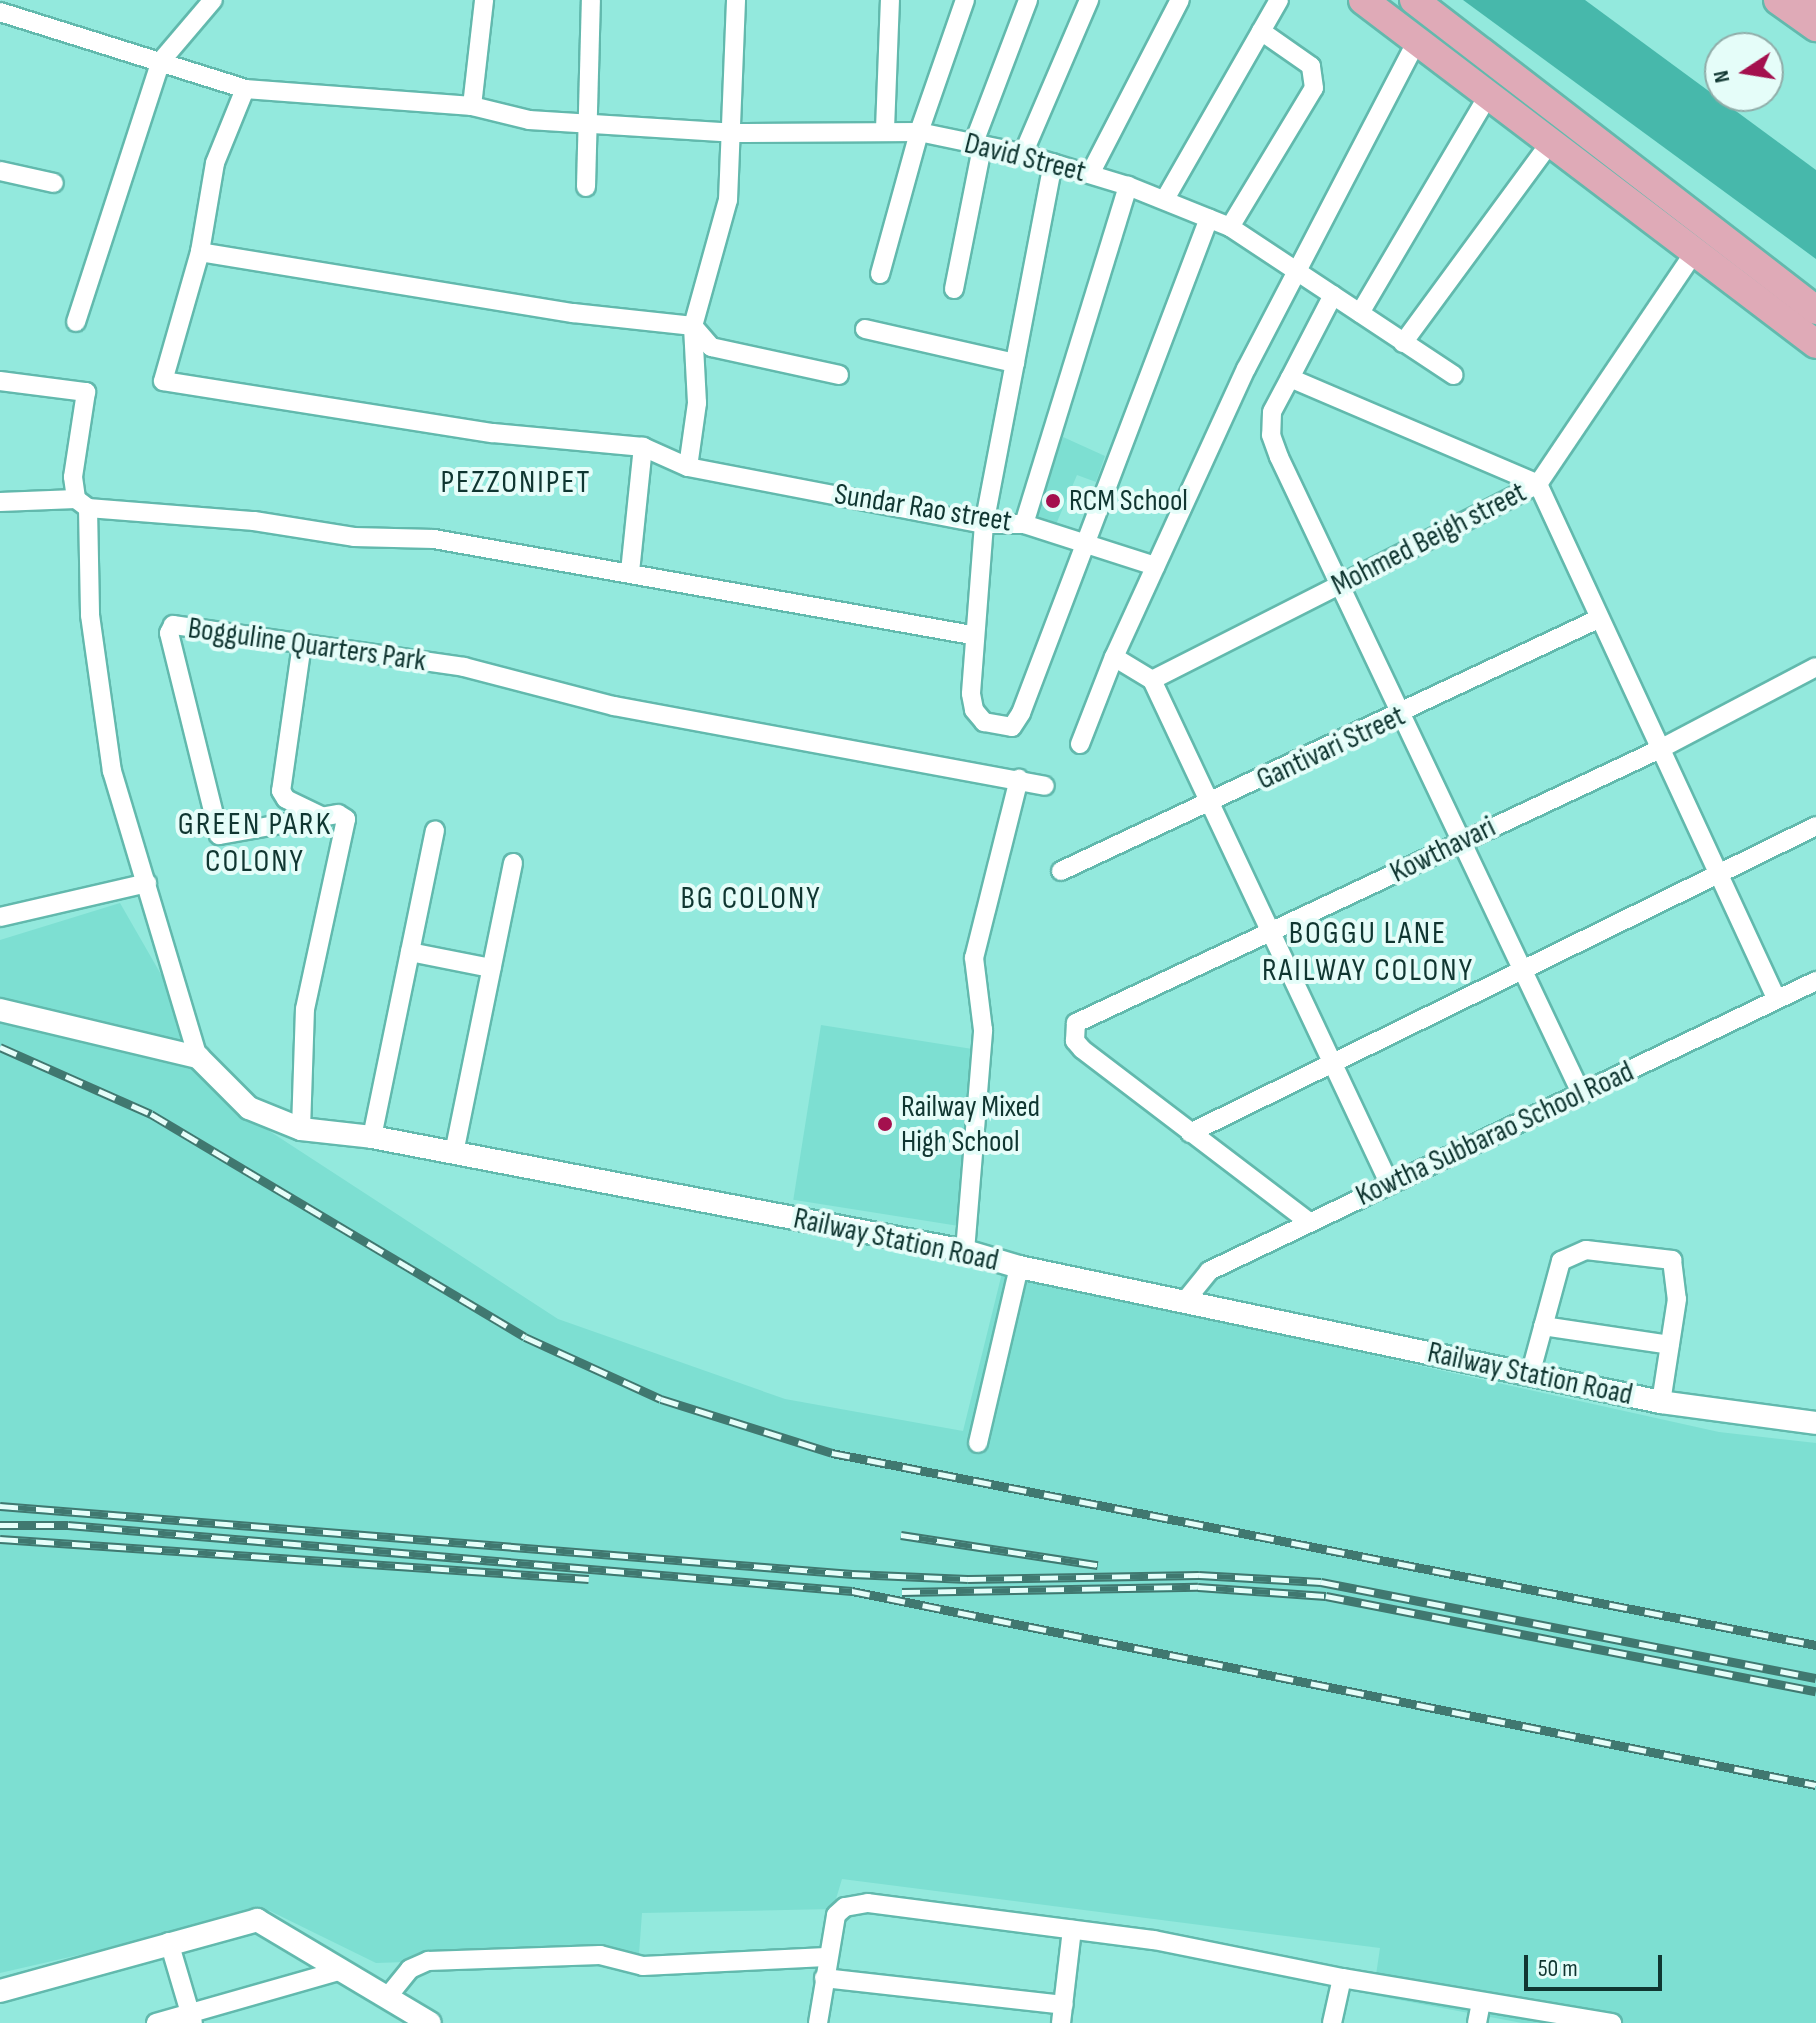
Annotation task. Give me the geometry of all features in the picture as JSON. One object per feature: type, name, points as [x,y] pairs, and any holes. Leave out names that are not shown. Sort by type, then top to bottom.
[{"type":"main road","points":[[1363,0],[1816,344]]},
{"type":"main road","points":[[1414,0],[1816,310]]},
{"type":"main road","points":[[1778,0],[1816,27]]},
{"type":"street","points":[[76,322],[161,61],[213,0]]},
{"type":"street","points":[[472,106],[484,0]]},
{"type":"street","points":[[586,187],[591,0]]},
{"type":"street","points":[[688,467],[697,403],[693,326],[728,200],[736,0]]},
{"type":"street","points":[[885,129],[890,0]]},
{"type":"street","points":[[880,274],[919,132],[965,0]]},
{"type":"street","points":[[954,289],[977,146],[1028,0]]},
{"type":"street","points":[[1023,154],[1089,0]]},
{"type":"street","points":[[1090,174],[1180,0]]},
{"type":"street","points":[[1165,199],[1279,0]]},
{"type":"street","name":"David Street","points":[[0,12],[245,89],[472,106],[529,120],[733,133],[885,129],[919,132],[1023,154],[1165,199],[1230,227],[1454,375]]},
{"type":"street","points":[[1230,227],[1314,88],[1311,66],[1261,31]]},
{"type":"street","points":[[1080,744],[1114,657],[1155,566],[1296,270],[1417,41]]},
{"type":"street","points":[[245,89],[215,163],[200,252],[573,313],[693,326],[711,347],[839,375]]},
{"type":"street","points":[[1360,313],[1489,94]]},
{"type":"street","points":[[1403,343],[1550,143]]},
{"type":"street","points":[[1053,163],[984,524],[972,635],[974,710],[984,722],[1012,727],[1086,543],[1209,218]]},
{"type":"street","points":[[0,171],[54,183]]},
{"type":"street","points":[[1024,524],[1128,186]]},
{"type":"street","name":"Mohmed Beigh street","points":[[1152,680],[1538,484],[1695,251]]},
{"type":"street","name":"Sundar Rao street","points":[[200,252],[163,381],[478,431],[643,447],[688,467],[984,524],[1024,524],[1155,566]]},
{"type":"street","points":[[1333,295],[1272,412],[1271,435],[1338,584],[1582,1095]]},
{"type":"street","points":[[865,329],[1015,363]]},
{"type":"street","points":[[1290,378],[1538,484],[1658,750],[1776,998]]},
{"type":"street","points":[[0,381],[86,392],[73,477],[82,504],[90,615],[112,771],[198,1057],[0,1010]]},
{"type":"street","points":[[630,572],[643,447]]},
{"type":"street","points":[[0,502],[82,504],[254,521],[354,537],[434,539],[972,635]]},
{"type":"street","name":"Gantivari Street","points":[[1061,871],[1402,715],[1598,619]]},
{"type":"street","name":"Bogguline Quarters Park","points":[[323,817],[224,837],[214,829],[169,633],[177,625],[464,667],[614,706],[1045,786]]},
{"type":"street","points":[[301,1129],[305,1009],[346,819],[323,817],[286,799],[281,791],[302,644]]},
{"type":"street","points":[[1114,657],[1152,680],[1390,1185]]},
{"type":"street","name":"Kowthavari","points":[[1190,1133],[1082,1049],[1073,1032],[1082,1016],[1270,934],[1658,750],[1816,667]]},
{"type":"street","points":[[965,1251],[983,1030],[974,958],[1019,779]]},
{"type":"street","points":[[1309,1222],[1190,1133],[1331,1060],[1816,826]]},
{"type":"street","points":[[372,1137],[435,830]]},
{"type":"street","points":[[454,1153],[513,863]]},
{"type":"street","points":[[0,917],[147,883]]},
{"type":"street","points":[[410,952],[491,968]]},
{"type":"street","name":"Kowtha Subbarao School Road","points":[[1185,1301],[1209,1271],[1816,981]]},
{"type":"street","name":"Railway Station Road","points":[[198,1057],[249,1108],[301,1129],[372,1137],[965,1251],[1019,1267],[1661,1402],[1816,1423]]},
{"type":"street","points":[[1530,1375],[1561,1261],[1586,1250],[1672,1260],[1677,1299],[1661,1402]]},
{"type":"street","points":[[978,1443],[1019,1267]]},
{"type":"street","points":[[1543,1326],[1670,1345]]},
{"type":"street","points":[[818,2023],[826,1957],[836,1915],[858,1904],[1154,1940],[1342,1978],[1612,2023]]},
{"type":"street","points":[[0,1991],[257,1920],[389,1995],[430,2023]]},
{"type":"street","points":[[824,1978],[1062,2014],[1072,1930]]},
{"type":"street","points":[[169,1942],[192,2018]]},
{"type":"street","points":[[389,1995],[410,1969],[428,1961],[600,1955],[643,1966],[826,1957]]},
{"type":"street","points":[[156,2023],[192,2018],[342,1970]]},
{"type":"street","points":[[1332,2023],[1342,1978]]},
{"type":"street","points":[[389,1995],[400,2023]]},
{"type":"street","points":[[1477,2023],[1481,2002]]},
{"type":"shaded area","points":[[1463,0],[1585,0],[1704,88],[1704,112],[1737,112],[1816,170],[1816,259]]},
{"type":"shaded area","name":"RCM School","points":[[1063,437],[1105,456],[1096,482],[1077,475],[1054,529],[1032,520]]},
{"type":"shaded area","points":[[120,903],[240,1112],[558,1319],[785,1399],[963,1431],[1002,1273],[1719,1432],[1816,1443],[1816,2023],[1522,2023],[1373,1995],[1380,1948],[842,1879],[833,1909],[642,1913],[639,1954],[376,1963],[270,1911],[0,1973],[0,940]]},
{"type":"shaded area","name":"Railway Mixed High School","points":[[821,1025],[985,1051],[957,1226],[793,1200]]},
{"type":"railway","points":[[0,1047],[151,1114],[525,1337],[661,1399],[832,1453],[1816,1645]]},
{"type":"railway","points":[[0,1506],[852,1574],[968,1579],[1199,1575],[1321,1582],[1816,1678]]},
{"type":"railway","points":[[0,1525],[68,1525],[852,1591],[1816,1785]]},
{"type":"railway","points":[[901,1535],[1098,1565]]},
{"type":"railway","points":[[0,1539],[589,1579]]},
{"type":"railway","points":[[902,1592],[1198,1587],[1326,1596],[1816,1691]]},
{"type":"place","name":"RCM School","points":[[1053,501]]},
{"type":"place","name":"Railway Mixed High School","points":[[885,1124]]},
{"type":"district","name":"PEZZONIPET","points":[[516,483]]},
{"type":"district","name":"GREEN PARK COLONY","points":[[255,844]]},
{"type":"district","name":"BG COLONY","points":[[751,899]]},
{"type":"district","name":"BOGGU LANE RAILWAY COLONY","points":[[1368,954]]}]
